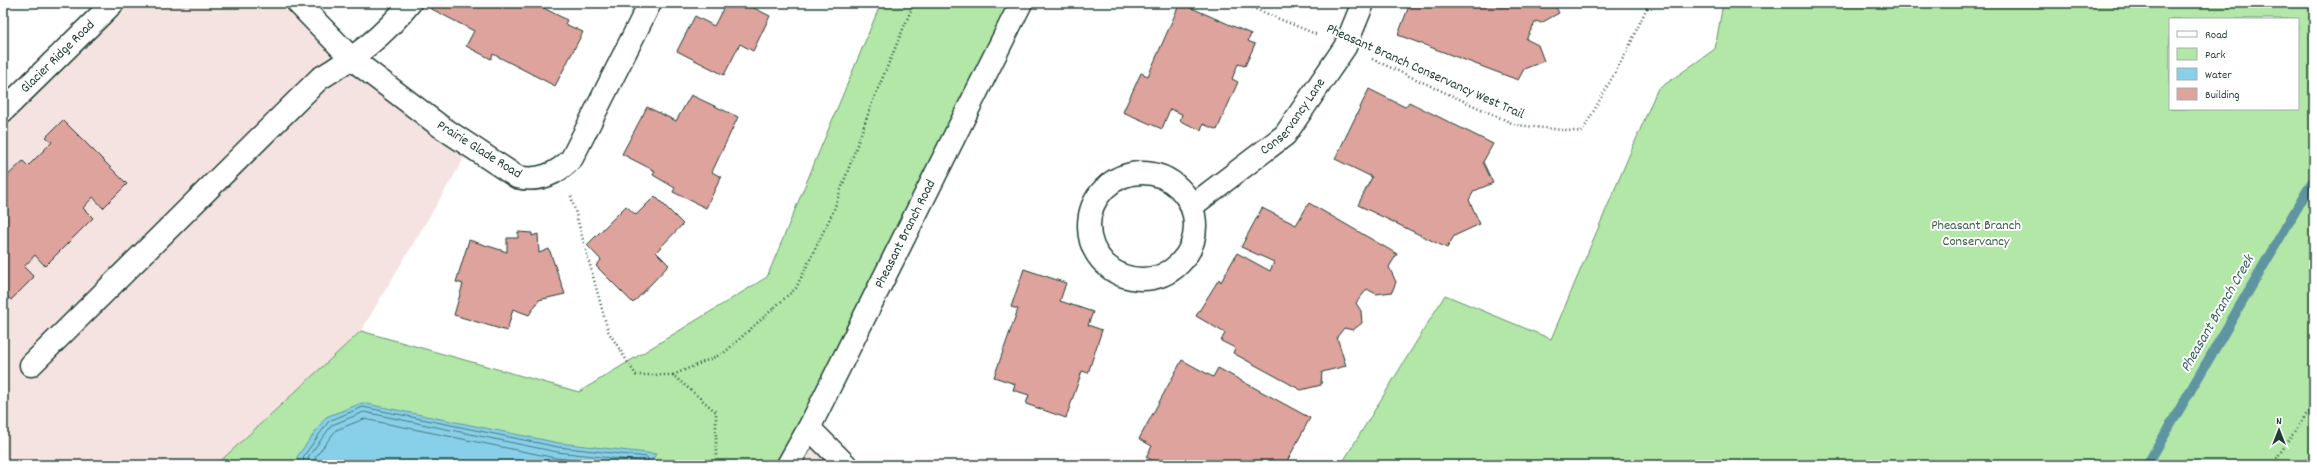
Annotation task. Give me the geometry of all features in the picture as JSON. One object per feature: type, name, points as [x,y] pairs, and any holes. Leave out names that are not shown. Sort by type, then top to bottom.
[{"type":"street","name":"Glacier Ridge Road","points":[[3,111],[113,3]]},
{"type":"street","name":"Prairie Glade Road","points":[[298,3],[352,59],[440,126],[517,177],[527,180],[554,174],[563,168],[572,158],[650,3]]},
{"type":"street","points":[[31,365],[319,79],[352,59],[384,34],[410,3]]},
{"type":"street","name":"Pheasant Branch Road","points":[[788,465],[809,428],[1021,3]]},
{"type":"street","name":"Conservancy Lane","points":[[1192,206],[1285,135],[1345,47],[1363,3]]},
{"type":"street","points":[[1139,172],[1156,174],[1171,181],[1184,192],[1192,206],[1195,223],[1194,239],[1190,249],[1176,267],[1162,275],[1145,279],[1128,277],[1113,271],[1100,259],[1092,245],[1088,229],[1092,207],[1097,197],[1108,184],[1123,176],[1139,172]]},
{"type":"street","points":[[809,428],[846,465]]},
{"type":"path","points":[[563,168],[608,331],[636,375],[673,375],[724,353],[796,288],[833,212],[872,103],[914,3]]},
{"type":"path","name":"Pheasant Branch Conservancy West Trail","points":[[1241,3],[1345,47],[1516,125],[1582,132],[1627,51],[1649,3]]},
{"type":"path","points":[[673,375],[716,412],[716,465]]},
{"type":"path","points":[[2272,465],[2314,403]]},
{"type":"shaded area","points":[[113,3],[298,3],[471,147],[361,331],[579,392],[809,428],[846,465],[3,465],[3,111]]},
{"type":"green space","points":[[881,3],[1021,3],[788,465],[216,465],[361,331],[579,392],[767,277]]},
{"type":"green space","name":"Pheasant Branch Conservancy","points":[[1723,3],[2314,3],[2314,465],[1341,465],[1445,295],[1551,339],[1657,90],[1715,49]]},
{"type":"water","points":[[362,403],[559,443],[656,454],[649,465],[301,465],[297,457],[326,417]]},
{"type":"building","points":[[425,3],[534,3],[567,20],[565,24],[583,32],[555,86],[493,54],[491,59],[466,46],[474,31],[424,5]]},
{"type":"building","points":[[726,3],[744,3],[770,16],[753,51],[740,44],[724,75],[677,51],[695,16],[714,26]]},
{"type":"building","points":[[1180,3],[1251,34],[1248,41],[1255,44],[1245,66],[1238,64],[1232,79],[1238,82],[1217,130],[1203,124],[1201,130],[1180,121],[1182,114],[1170,109],[1162,129],[1123,112],[1141,73],[1148,76]]},
{"type":"building","points":[[1410,3],[1554,3],[1559,13],[1541,23],[1536,21],[1526,39],[1538,45],[1544,61],[1524,69],[1518,80],[1398,35]]},
{"type":"building","points":[[1369,89],[1405,107],[1409,102],[1493,144],[1483,162],[1493,183],[1474,191],[1469,200],[1480,224],[1454,236],[1447,248],[1358,205],[1372,177],[1335,159]]},
{"type":"building","points":[[691,95],[738,117],[712,172],[721,177],[706,208],[673,192],[675,188],[653,175],[655,171],[622,154],[647,107],[676,121]]},
{"type":"building","points":[[63,120],[127,184],[103,208],[93,197],[83,208],[93,218],[45,266],[35,255],[24,267],[34,277],[11,300],[3,292],[3,180],[23,161],[28,166],[52,142],[46,137]]},
{"type":"building","points":[[655,196],[683,224],[656,252],[669,265],[633,303],[596,266],[601,260],[587,245],[626,206],[636,215]]},
{"type":"building","points":[[1309,203],[1397,254],[1389,267],[1396,282],[1392,292],[1376,294],[1367,289],[1356,303],[1361,311],[1362,323],[1353,330],[1344,328],[1337,337],[1346,366],[1322,372],[1321,385],[1301,390],[1233,353],[1235,348],[1221,341],[1225,333],[1196,316],[1219,279],[1221,282],[1237,253],[1270,271],[1274,262],[1241,247],[1262,208],[1296,225]]},
{"type":"building","points":[[518,232],[532,233],[532,236],[538,234],[539,253],[549,249],[565,294],[539,300],[529,315],[513,309],[507,331],[454,315],[463,284],[456,282],[469,240],[507,252],[507,238],[518,238]]},
{"type":"building","points":[[1024,269],[1066,283],[1060,301],[1093,312],[1088,325],[1102,330],[1088,373],[1082,371],[1066,418],[1026,404],[1029,395],[1013,390],[1015,384],[994,377],[1018,309],[1011,307]]},
{"type":"building","points":[[1182,360],[1213,377],[1218,368],[1310,418],[1285,465],[1161,465],[1146,457],[1152,446],[1139,439]]},
{"type":"waterway","name":"Pheasant Branch Creek","points":[[2147,465],[2314,179]]}]
